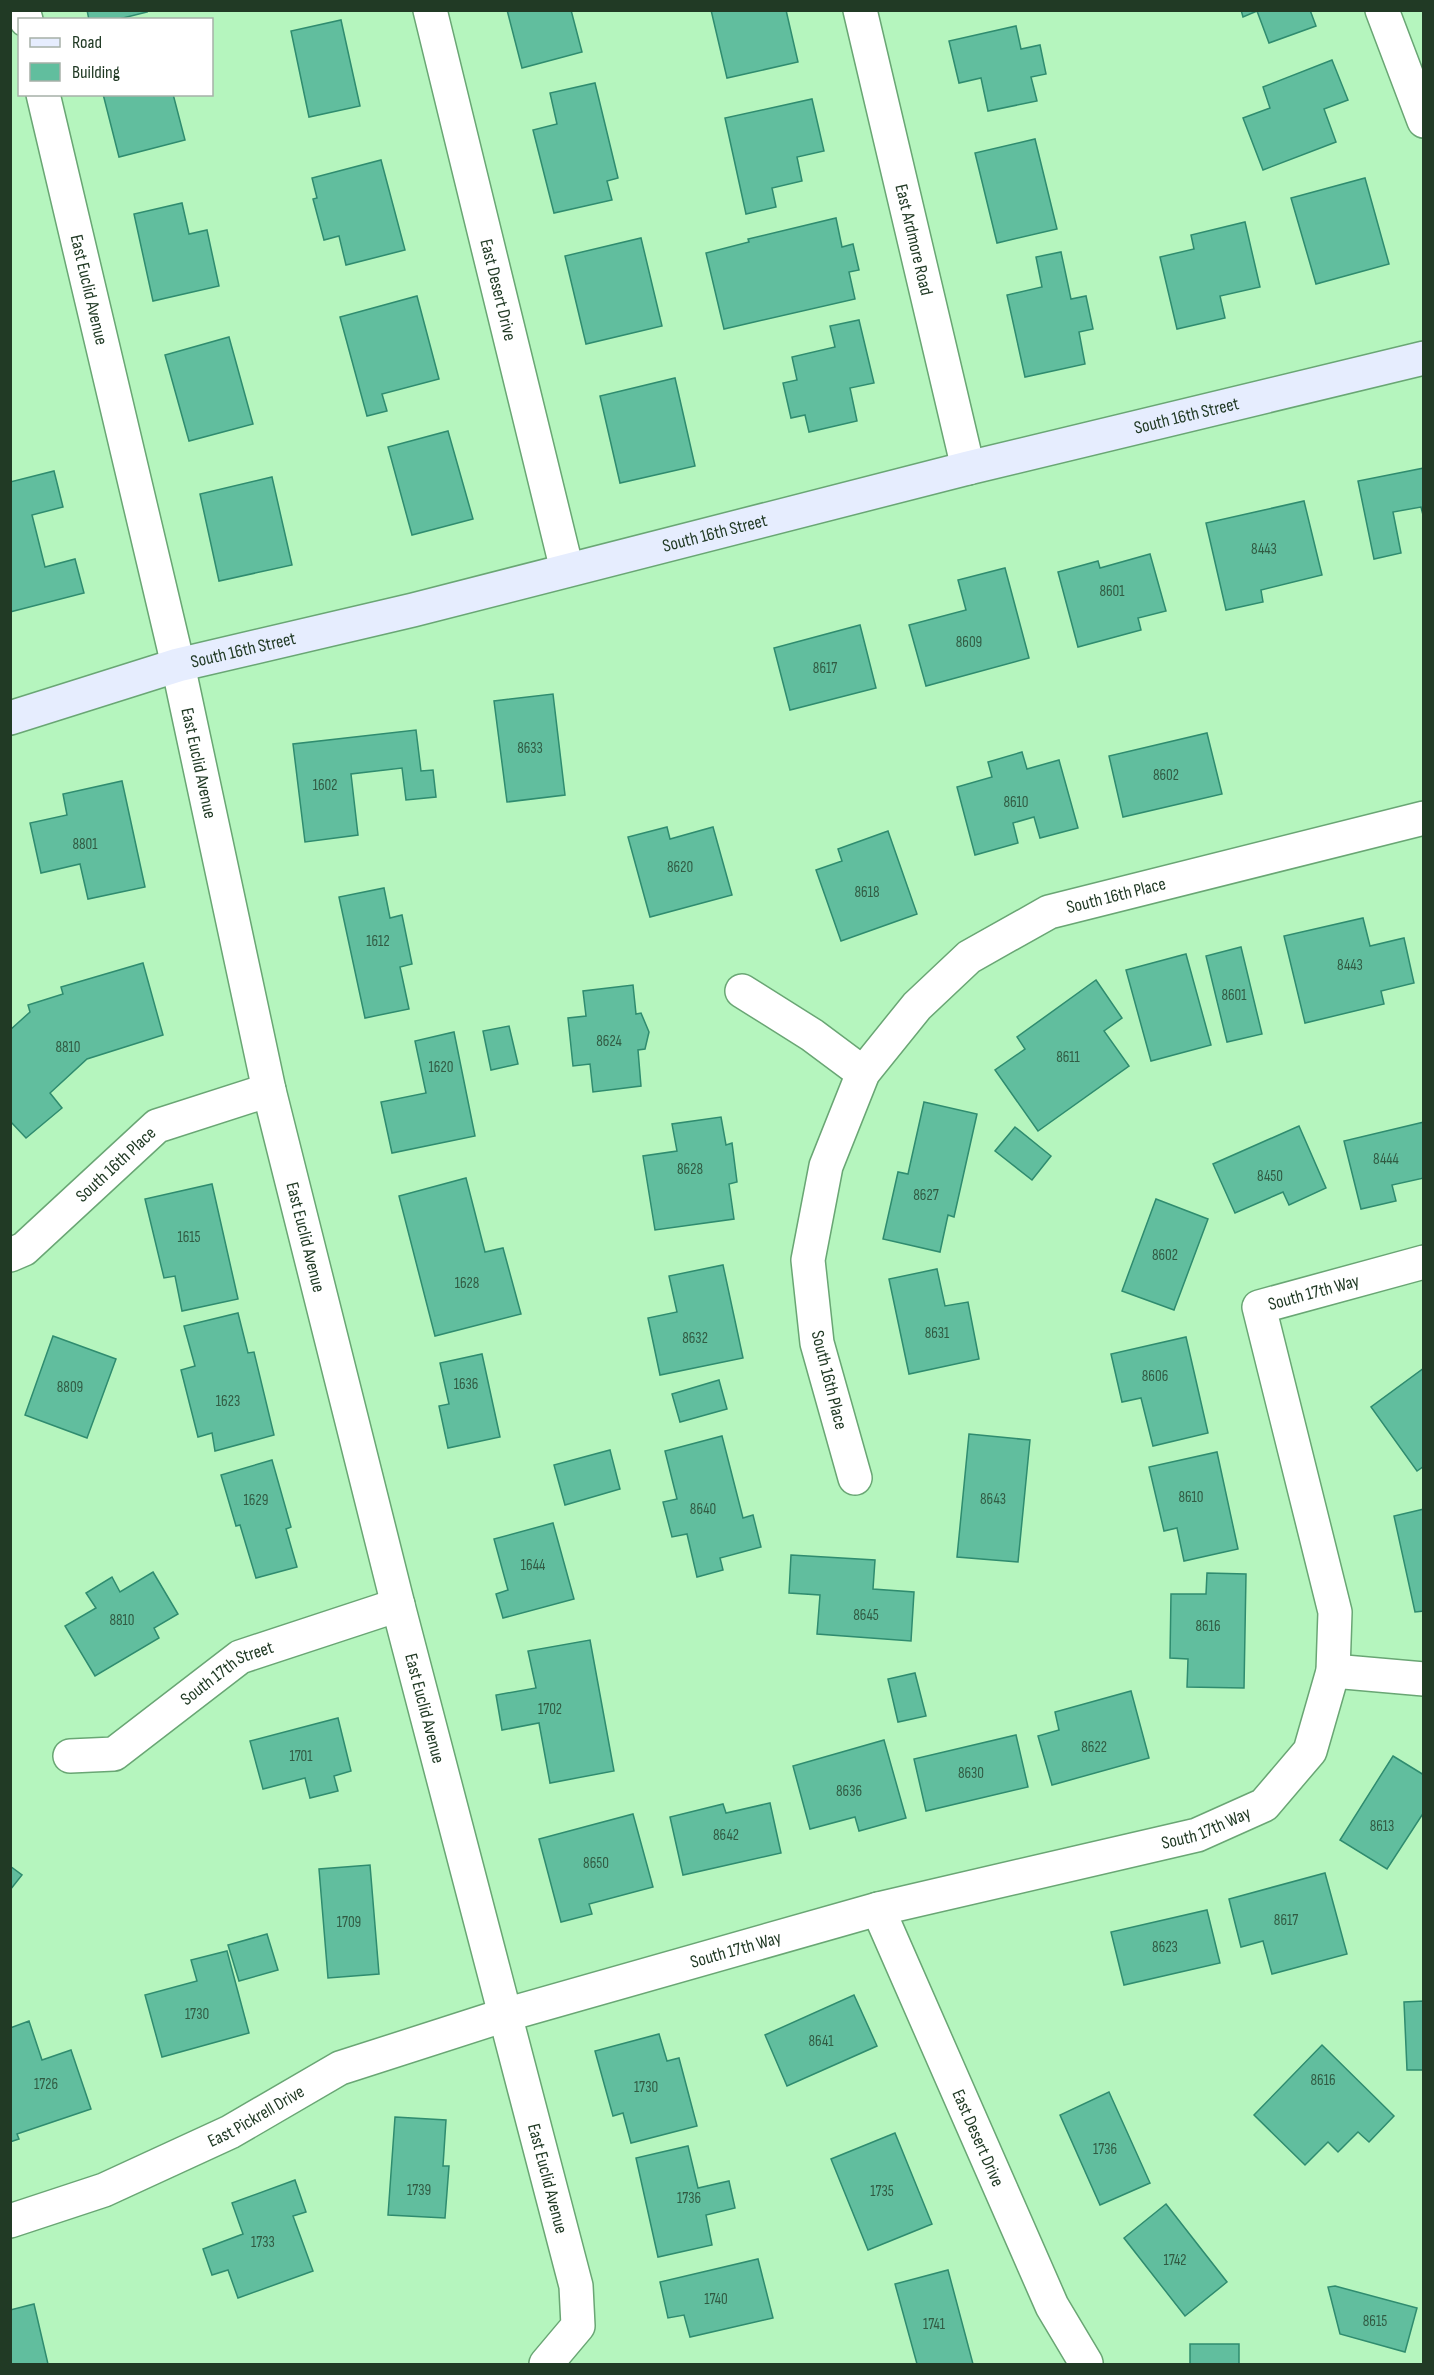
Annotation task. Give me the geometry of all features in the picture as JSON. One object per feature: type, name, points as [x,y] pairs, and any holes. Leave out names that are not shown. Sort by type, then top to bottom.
[{"type":"main road","name":"South 16th Street","points":[[10,718],[178,665],[412,610],[968,468],[1424,358]]},
{"type":"street","name":"East Desert Drive","points":[[430,10],[567,570]]},
{"type":"street","name":"East Ardmore Road","points":[[860,10],[968,468]]},
{"type":"street","points":[[1382,10],[1424,121]]},
{"type":"street","name":"East Euclid Avenue","points":[[43,96],[178,665],[270,1090],[398,1605],[576,2286],[578,2326],[546,2364]]},
{"type":"street","name":"South 16th Place","points":[[855,1478],[816,1343],[808,1260],[826,1166],[863,1073],[917,1006],[969,957],[1049,912],[1424,819]]},
{"type":"street","points":[[742,991],[812,1035],[863,1073]]},
{"type":"street","name":"South 16th Place","points":[[10,1255],[24,1249],[157,1126],[270,1090]]},
{"type":"street","name":"South 17th Way","points":[[505,2016],[878,1909],[1197,1835],[1264,1805],[1310,1751],[1334,1671],[1335,1612],[1259,1307],[1424,1262]]},
{"type":"street","name":"South 17th Street","points":[[70,1756],[114,1754],[240,1657],[398,1605]]},
{"type":"street","points":[[1334,1671],[1424,1679]]},
{"type":"street","name":"East Desert Drive","points":[[878,1909],[1052,2306],[1086,2363]]},
{"type":"street","name":"East Pickrell Drive","points":[[10,2221],[104,2190],[230,2132],[340,2068],[505,2016]]},
{"type":"building","points":[[87,10],[146,10],[147,12],[123,18],[89,18]]},
{"type":"building","points":[[507,10],[571,10],[582,52],[522,68]]},
{"type":"building","points":[[711,10],[786,10],[798,62],[727,78]]},
{"type":"building","points":[[1241,10],[1310,10],[1316,26],[1269,43],[1257,11],[1243,17]]},
{"type":"building","points":[[341,20],[360,106],[309,117],[291,31]]},
{"type":"building","points":[[1016,26],[1021,49],[1040,45],[1046,74],[1031,77],[1037,101],[988,111],[981,78],[959,83],[949,41]]},
{"type":"building","points":[[1332,60],[1348,100],[1324,109],[1336,142],[1263,170],[1243,118],[1270,108],[1263,87]]},
{"type":"building","points":[[595,83],[618,178],[607,181],[612,200],[554,213],[533,130],[557,124],[550,93]]},
{"type":"building","points":[[104,96],[174,96],[185,140],[119,157]]},
{"type":"building","points":[[812,99],[824,151],[797,157],[802,181],[772,188],[776,207],[746,214],[725,118]]},
{"type":"building","points":[[1035,139],[1057,229],[997,243],[975,153]]},
{"type":"building","points":[[381,160],[405,250],[346,265],[339,236],[324,240],[313,199],[317,198],[312,178]]},
{"type":"building","points":[[1365,178],[1389,264],[1316,284],[1291,198]]},
{"type":"building","points":[[182,203],[189,234],[207,230],[219,286],[153,301],[134,214]]},
{"type":"building","points":[[836,218],[842,247],[853,244],[859,270],[849,272],[855,299],[724,329],[706,253],[749,242],[748,239]]},
{"type":"building","points":[[1245,222],[1260,287],[1220,296],[1225,318],[1177,329],[1160,257],[1194,249],[1191,235]]},
{"type":"building","points":[[641,238],[662,326],[586,344],[565,256]]},
{"type":"building","points":[[1061,252],[1071,299],[1086,296],[1093,329],[1079,332],[1085,364],[1025,377],[1007,295],[1042,287],[1036,257]]},
{"type":"building","points":[[417,296],[439,379],[382,394],[387,411],[367,416],[340,317]]},
{"type":"building","points":[[859,320],[874,383],[850,388],[857,421],[809,432],[805,415],[791,418],[783,383],[797,380],[792,357],[835,347],[830,326]]},
{"type":"building","points":[[229,337],[253,424],[189,441],[165,355]]},
{"type":"building","points":[[675,378],[695,466],[620,483],[600,396]]},
{"type":"building","points":[[448,431],[473,519],[412,535],[388,447]]},
{"type":"building","points":[[1424,468],[1424,519],[1421,507],[1393,512],[1401,553],[1374,559],[1358,481]]},
{"type":"building","points":[[54,471],[63,507],[32,515],[45,567],[75,559],[84,593],[10,612],[10,482]]},
{"type":"building","points":[[272,477],[292,565],[219,581],[200,494]]},
{"type":"building","points":[[1304,501],[1322,575],[1261,590],[1263,602],[1226,610],[1206,523]]},
{"type":"building","points":[[1150,554],[1166,611],[1138,618],[1141,630],[1078,647],[1058,572],[1098,561],[1100,568]]},
{"type":"building","points":[[1005,568],[1029,658],[926,686],[909,625],[966,610],[958,580]]},
{"type":"building","points":[[860,625],[876,688],[790,710],[774,648]]},
{"type":"building","points":[[553,694],[565,795],[507,802],[494,701]]},
{"type":"building","points":[[416,730],[421,771],[433,770],[436,797],[406,800],[402,768],[351,774],[358,835],[305,842],[293,744]]},
{"type":"building","points":[[1207,733],[1222,794],[1123,817],[1109,756]]},
{"type":"building","points":[[1022,752],[1027,769],[1059,760],[1078,828],[1040,838],[1034,817],[1013,823],[1018,843],[975,855],[957,787],[992,777],[988,762]]},
{"type":"building","points":[[122,781],[145,887],[88,899],[80,864],[41,873],[30,823],[67,815],[63,794]]},
{"type":"building","points":[[667,827],[670,839],[713,827],[732,895],[650,917],[628,837]]},
{"type":"building","points":[[888,831],[917,914],[841,941],[816,870],[842,861],[838,849]]},
{"type":"building","points":[[384,888],[390,918],[402,915],[412,964],[400,967],[409,1009],[365,1018],[339,897]]},
{"type":"building","points":[[1363,918],[1370,946],[1404,938],[1414,983],[1381,991],[1384,1004],[1305,1023],[1284,936]]},
{"type":"building","points":[[1241,947],[1262,1034],[1227,1042],[1206,956]]},
{"type":"building","points":[[1186,954],[1211,1045],[1151,1061],[1126,970]]},
{"type":"building","points":[[143,963],[163,1035],[87,1059],[50,1093],[62,1108],[26,1138],[10,1121],[10,1030],[30,1012],[28,1005],[63,994],[61,987]]},
{"type":"building","points":[[1096,980],[1122,1018],[1104,1031],[1129,1066],[1038,1131],[995,1070],[1025,1049],[1017,1037]]},
{"type":"building","points":[[633,985],[636,1014],[641,1013],[649,1032],[645,1049],[638,1050],[641,1086],[593,1092],[590,1064],[573,1066],[568,1018],[586,1016],[583,991]]},
{"type":"building","points":[[509,1026],[518,1064],[491,1070],[483,1031]]},
{"type":"building","points":[[454,1032],[475,1136],[392,1153],[381,1102],[426,1093],[415,1041]]},
{"type":"building","points":[[924,1102],[977,1114],[954,1217],[948,1215],[940,1252],[883,1239],[898,1172],[908,1174]]},
{"type":"building","points":[[721,1117],[726,1145],[732,1143],[737,1182],[729,1184],[734,1219],[655,1230],[643,1156],[677,1151],[672,1124]]},
{"type":"building","points":[[1424,1122],[1424,1178],[1392,1185],[1396,1201],[1361,1209],[1344,1141]]},
{"type":"building","points":[[1299,1126],[1326,1188],[1289,1205],[1283,1192],[1235,1213],[1213,1164]]},
{"type":"building","points":[[1015,1127],[1051,1156],[1032,1180],[995,1151]]},
{"type":"building","points":[[466,1178],[485,1252],[503,1248],[521,1314],[435,1336],[399,1196]]},
{"type":"building","points":[[212,1184],[238,1299],[182,1311],[175,1276],[164,1278],[145,1199]]},
{"type":"building","points":[[1156,1199],[1208,1219],[1174,1310],[1122,1291]]},
{"type":"building","points":[[723,1265],[743,1358],[660,1375],[648,1318],[677,1312],[669,1276]]},
{"type":"building","points":[[937,1269],[945,1306],[968,1302],[979,1359],[909,1374],[889,1279]]},
{"type":"building","points":[[238,1313],[248,1353],[254,1352],[274,1435],[215,1451],[212,1433],[198,1437],[181,1370],[195,1366],[184,1326]]},
{"type":"building","points":[[53,1336],[116,1359],[87,1438],[25,1415]]},
{"type":"building","points":[[1186,1337],[1208,1433],[1153,1446],[1141,1398],[1122,1402],[1111,1354]]},
{"type":"building","points":[[482,1354],[500,1437],[448,1448],[439,1406],[449,1404],[440,1363]]},
{"type":"building","points":[[1424,1368],[1424,1466],[1417,1471],[1371,1407]]},
{"type":"building","points":[[719,1380],[727,1409],[680,1422],[672,1394]]},
{"type":"building","points":[[969,1434],[1030,1440],[1018,1562],[957,1557]]},
{"type":"building","points":[[722,1436],[743,1518],[753,1515],[761,1547],[720,1558],[723,1570],[697,1577],[687,1534],[672,1537],[663,1502],[677,1499],[665,1451]]},
{"type":"building","points":[[610,1450],[620,1489],[565,1505],[554,1465]]},
{"type":"building","points":[[1217,1452],[1238,1549],[1184,1561],[1177,1528],[1164,1531],[1149,1467]]},
{"type":"building","points":[[272,1460],[291,1527],[286,1529],[297,1567],[256,1578],[240,1525],[236,1526],[221,1475]]},
{"type":"building","points":[[1424,1509],[1424,1611],[1415,1612],[1394,1516]]},
{"type":"building","points":[[553,1523],[574,1599],[503,1618],[496,1594],[508,1590],[494,1539]]},
{"type":"building","points":[[791,1555],[875,1560],[873,1589],[914,1592],[911,1641],[817,1634],[820,1595],[789,1593]]},
{"type":"building","points":[[153,1572],[178,1614],[154,1628],[159,1638],[95,1676],[65,1626],[96,1608],[86,1593],[112,1577],[120,1592]]},
{"type":"building","points":[[1207,1573],[1246,1574],[1244,1688],[1187,1687],[1188,1659],[1170,1658],[1171,1594],[1206,1594]]},
{"type":"building","points":[[590,1640],[614,1771],[550,1783],[539,1723],[502,1730],[496,1695],[536,1688],[528,1651]]},
{"type":"building","points":[[915,1673],[926,1716],[898,1722],[888,1679]]},
{"type":"building","points":[[1131,1691],[1149,1758],[1052,1785],[1038,1736],[1059,1730],[1055,1712]]},
{"type":"building","points":[[338,1718],[351,1771],[334,1776],[338,1791],[310,1798],[305,1778],[263,1789],[250,1741]]},
{"type":"building","points":[[1016,1735],[1028,1787],[926,1811],[914,1759]]},
{"type":"building","points":[[884,1740],[906,1818],[859,1831],[855,1817],[810,1829],[793,1766]]},
{"type":"building","points":[[1393,1756],[1424,1775],[1424,1812],[1387,1869],[1340,1840]]},
{"type":"building","points":[[770,1803],[781,1853],[683,1875],[670,1817],[723,1804],[726,1813]]},
{"type":"building","points":[[633,1814],[653,1887],[589,1904],[592,1914],[561,1922],[539,1839]]},
{"type":"building","points":[[370,1865],[379,1974],[328,1978],[319,1869]]},
{"type":"building","points":[[10,1866],[22,1875],[10,1890]]},
{"type":"building","points":[[1325,1873],[1347,1954],[1272,1974],[1263,1941],[1241,1947],[1229,1899]]},
{"type":"building","points":[[1207,1910],[1220,1963],[1124,1985],[1111,1932]]},
{"type":"building","points":[[267,1934],[278,1970],[239,1981],[228,1945]]},
{"type":"building","points":[[227,1951],[249,2033],[162,2057],[145,1995],[197,1981],[191,1960]]},
{"type":"building","points":[[854,1995],[877,2046],[787,2086],[765,2035]]},
{"type":"building","points":[[1424,2001],[1424,2070],[1407,2070],[1404,2002]]},
{"type":"building","points":[[29,2021],[42,2060],[71,2050],[91,2109],[17,2134],[19,2139],[10,2142],[10,2028]]},
{"type":"building","points":[[659,2034],[667,2061],[679,2058],[697,2126],[631,2143],[623,2113],[613,2116],[595,2051]]},
{"type":"building","points":[[1322,2045],[1394,2116],[1369,2142],[1358,2132],[1338,2152],[1328,2142],[1305,2165],[1254,2115]]},
{"type":"building","points":[[1109,2092],[1150,2183],[1100,2205],[1060,2115]]},
{"type":"building","points":[[395,2117],[446,2120],[443,2166],[449,2166],[445,2218],[388,2215]]},
{"type":"building","points":[[895,2133],[932,2224],[868,2250],[831,2159]]},
{"type":"building","points":[[688,2146],[698,2188],[729,2181],[735,2208],[706,2215],[712,2245],[658,2257],[636,2158]]},
{"type":"building","points":[[295,2180],[306,2212],[293,2216],[313,2271],[238,2298],[228,2270],[212,2275],[203,2249],[243,2234],[232,2203]]},
{"type":"building","points":[[1166,2204],[1227,2282],[1185,2316],[1124,2238]]},
{"type":"building","points":[[758,2259],[773,2318],[690,2337],[684,2315],[668,2318],[660,2282]]},
{"type":"building","points":[[948,2270],[973,2364],[917,2364],[895,2284]]},
{"type":"building","points":[[1335,2286],[1417,2308],[1405,2352],[1340,2334],[1328,2287]]},
{"type":"building","points":[[34,2304],[48,2364],[10,2364],[10,2310]]},
{"type":"building","points":[[1190,2344],[1239,2344],[1239,2364],[1190,2364]]}]
